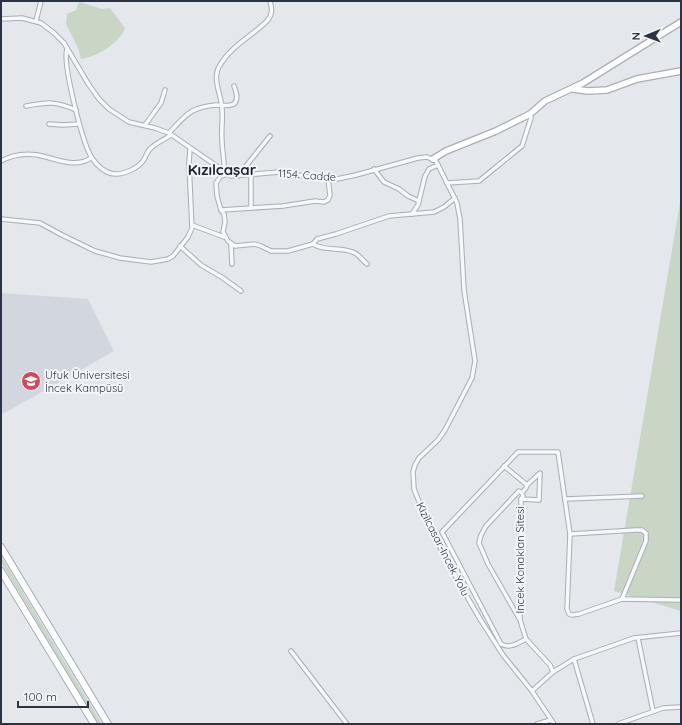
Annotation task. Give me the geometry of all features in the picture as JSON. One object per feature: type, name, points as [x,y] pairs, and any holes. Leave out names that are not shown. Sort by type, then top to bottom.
[{"type":"main road","points":[[1,548],[108,724]]},
{"type":"main road","points":[[1,571],[94,724]]},
{"type":"street","points":[[36,21],[41,1]]},
{"type":"street","points":[[224,236],[224,214],[221,210],[217,196],[216,183],[226,172],[222,140],[222,105],[216,76],[220,65],[234,48],[270,17],[272,10],[270,1]]},
{"type":"street","name":"1154. Cadde","points":[[1,19],[22,18],[36,21],[54,34],[67,49],[99,98],[120,117],[129,122],[145,125],[170,134],[231,176],[280,172],[337,179],[418,158],[427,157],[432,159]]},
{"type":"street","points":[[432,159],[446,151],[530,114],[545,101],[572,89],[635,52],[681,22]]},
{"type":"street","points":[[67,49],[69,75],[79,124],[86,146],[91,158],[98,166],[104,170],[116,174],[124,173],[138,166],[151,147],[170,134],[188,112],[194,109],[211,106],[232,105],[236,102],[236,92],[234,86]]},
{"type":"street","points":[[572,89],[588,91],[607,90],[637,79],[681,71]]},
{"type":"street","points":[[145,125],[161,103],[165,90]]},
{"type":"street","points":[[26,106],[53,102],[76,110]]},
{"type":"street","points":[[447,183],[479,181],[516,151],[522,146],[526,136],[531,118],[530,114]]},
{"type":"street","points":[[49,124],[79,124]]},
{"type":"street","points":[[237,176],[270,136]]},
{"type":"street","points":[[1,219],[40,223],[95,250],[120,258],[151,262],[159,261],[172,256],[190,234],[192,225],[189,163],[190,149]]},
{"type":"street","points":[[1,161],[9,157],[25,155],[39,155],[66,163],[82,162],[91,158]]},
{"type":"street","name":"Kizilcasar-Incek Yolu","points":[[432,159],[436,161],[455,198],[460,219],[464,290],[475,361],[472,378],[445,430],[438,440],[419,458],[414,465],[414,489],[428,524],[458,581],[503,655],[532,691],[554,724]]},
{"type":"street","points":[[412,214],[419,201],[425,176],[429,169],[438,165]]},
{"type":"street","points":[[374,169],[384,182],[419,201]]},
{"type":"street","points":[[251,174],[251,208]]},
{"type":"street","points":[[221,210],[284,206],[315,201],[324,202],[328,200],[330,195],[328,179]]},
{"type":"street","points":[[192,225],[224,236],[231,244],[239,247],[255,244],[275,252],[288,251],[313,244],[317,239],[381,219],[398,215],[434,212],[444,207],[455,198]]},
{"type":"street","points":[[231,244],[232,264]]},
{"type":"street","points":[[313,244],[317,246],[338,248],[355,253],[367,264]]},
{"type":"street","points":[[180,246],[201,265],[241,291]]},
{"type":"street","points":[[526,639],[510,646],[505,646],[502,644],[442,532],[518,452],[558,452],[570,534],[567,609],[569,614],[579,614],[622,599],[681,600]]},
{"type":"street","points":[[504,466],[527,485]]},
{"type":"street","points":[[520,499],[539,500],[540,472],[527,485],[522,493],[519,491],[486,526],[479,540],[488,564],[520,620],[526,639],[550,665],[552,672]]},
{"type":"street","name":"Incek Konaklan Sitesi","points":[[520,620],[520,499],[523,496],[522,493]]},
{"type":"street","points":[[565,499],[642,496]]},
{"type":"street","points":[[570,534],[636,530],[642,530],[646,533],[646,541],[622,599]]},
{"type":"street","points":[[532,691],[552,672],[574,660],[638,638],[681,633]]},
{"type":"street","points":[[638,638],[653,711]]},
{"type":"street","points":[[291,651],[347,724]]},
{"type":"street","points":[[574,660],[593,724]]},
{"type":"street","points":[[618,724],[664,708],[681,707]]},
{"type":"street","points":[[537,724],[551,720]]},
{"type":"shaded area","name":"Ufuk Üniversitesi İncek Kampüsü","points":[[1,293],[88,299],[114,351],[1,415]]},
{"type":"green space","points":[[79,2],[102,9],[110,8],[125,28],[113,44],[94,55],[81,59],[78,48],[66,24],[67,14],[76,10]]},
{"type":"green space","points":[[681,197],[681,611],[614,591]]},
{"type":"green space","points":[[1,556],[102,724],[99,724],[96,720],[1,562]]},
{"type":"place","name":"Ufuk Üniversitesi İncek Kampüsü","points":[[31,381]]},
{"type":"district","name":"Kızılcaşar","points":[[222,170]]}]
